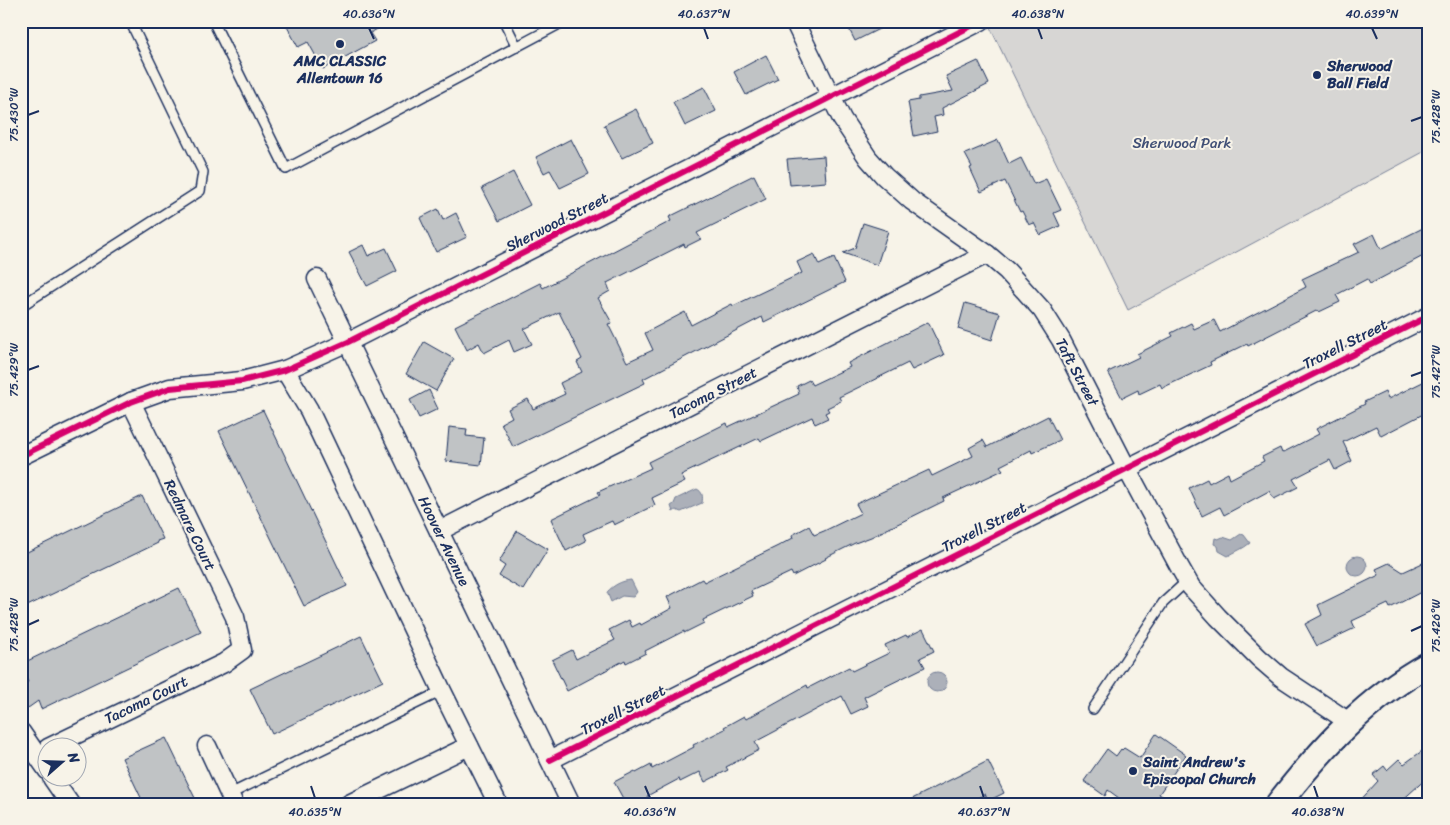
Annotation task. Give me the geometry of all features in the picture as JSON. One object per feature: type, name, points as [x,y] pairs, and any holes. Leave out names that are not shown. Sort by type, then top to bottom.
[{"type":"street","name":"Sherwood Street","points":[[21,456],[131,402],[170,388],[242,381],[285,370],[348,342],[981,21]]},
{"type":"street","name":"Taft Street","points":[[797,27],[854,139],[884,176],[912,201],[987,254],[1025,290],[1042,310],[1061,340],[1127,469],[1188,581],[1218,617],[1258,658],[1349,722]]},
{"type":"street","name":"Tacoma Street","points":[[439,532],[987,254]]},
{"type":"street","name":"Hoover Avenue","points":[[316,280],[348,342],[572,804]]},
{"type":"street","name":"Troxell Street","points":[[550,760],[1429,316]]},
{"type":"street","points":[[285,370],[309,410],[468,746],[498,804]]},
{"type":"street","name":"Redmare Court","points":[[131,402],[236,617],[242,650]]},
{"type":"street","name":"Tacoma Court","points":[[67,738],[224,663],[242,650]]},
{"type":"street","points":[[1278,804],[1315,758],[1349,722],[1383,693],[1429,664]]},
{"type":"street","points":[[21,732],[38,745]]},
{"type":"street","points":[[207,746],[232,799]]},
{"type":"street","points":[[349,804],[468,746]]},
{"type":"street","points":[[59,788],[70,804]]},
{"type":"lane","points":[[21,306],[200,191],[203,172],[130,21]]},
{"type":"lane","points":[[213,21],[286,168],[565,21]]},
{"type":"lane","points":[[504,21],[517,47]]},
{"type":"lane","points":[[1093,709],[1163,603],[1188,581]]},
{"type":"lane","points":[[232,799],[442,691]]},
{"type":"green space","name":"Sherwood Park","points":[[987,21],[1429,21],[1429,149],[1128,310]]},
{"type":"shaded area","points":[[697,489],[702,495],[702,503],[681,512],[676,510],[673,512],[671,506],[676,499]]},
{"type":"shaded area","points":[[1241,534],[1250,543],[1228,556],[1219,551],[1218,546],[1214,544],[1215,538],[1223,537],[1232,540]]},
{"type":"shaded area","points":[[1353,556],[1361,556],[1367,562],[1367,570],[1361,576],[1353,576],[1347,570],[1347,562]]},
{"type":"shaded area","points":[[631,580],[637,592],[633,597],[622,596],[611,602],[607,592],[624,581]]},
{"type":"shaded area","points":[[933,672],[941,672],[947,678],[947,686],[941,692],[933,692],[927,686],[927,678]]},
{"type":"building","name":"AMC CLASSIC Allentown 16","points":[[284,21],[392,21],[370,33],[375,41],[323,69],[308,42],[298,47]]},
{"type":"building","points":[[845,21],[895,21],[855,41]]},
{"type":"building","points":[[766,55],[778,79],[746,95],[734,72]]},
{"type":"building","points":[[978,61],[989,84],[942,108],[943,115],[934,117],[937,131],[914,136],[908,102],[919,100],[919,97],[953,91],[946,76]]},
{"type":"building","points":[[704,87],[716,111],[685,126],[673,102]]},
{"type":"building","points":[[636,109],[653,143],[622,158],[604,125]]},
{"type":"building","points":[[571,139],[589,174],[560,188],[550,170],[544,173],[536,157]]},
{"type":"building","points":[[998,140],[1009,164],[1021,158],[1034,184],[1046,179],[1061,210],[1054,213],[1060,226],[1040,235],[1034,223],[1029,225],[1022,211],[1020,212],[1005,181],[981,192],[965,154]]},
{"type":"building","points":[[824,156],[826,182],[790,185],[787,159]]},
{"type":"building","points":[[513,172],[530,205],[499,221],[482,188]]},
{"type":"building","points":[[754,175],[766,199],[697,233],[701,239],[685,247],[684,244],[607,283],[610,291],[598,298],[612,323],[608,324],[627,362],[653,350],[645,333],[685,312],[691,325],[732,304],[733,306],[802,273],[797,262],[814,254],[819,265],[834,258],[845,282],[764,322],[762,317],[643,379],[645,383],[513,447],[501,423],[512,417],[508,409],[528,399],[533,409],[565,394],[560,383],[582,372],[577,362],[582,359],[559,312],[524,329],[532,344],[514,352],[509,340],[484,353],[479,343],[467,350],[455,326],[540,283],[543,288],[671,221],[669,217]]},
{"type":"building","points":[[438,209],[443,220],[456,213],[467,237],[436,252],[420,218]]},
{"type":"building","points":[[863,223],[888,231],[877,265],[843,253],[855,248]]},
{"type":"building","points":[[1429,225],[1429,253],[1370,284],[1367,279],[1336,295],[1340,302],[1319,312],[1318,310],[1248,346],[1247,344],[1210,362],[1211,365],[1162,388],[1160,384],[1139,394],[1138,390],[1122,398],[1108,372],[1139,357],[1137,354],[1173,336],[1171,333],[1191,323],[1194,329],[1214,320],[1220,332],[1306,287],[1302,279],[1359,252],[1354,244],[1374,234],[1381,249]]},
{"type":"building","points":[[363,245],[368,256],[386,248],[397,271],[367,286],[349,252]]},
{"type":"building","points":[[965,303],[1000,313],[992,340],[958,329]]},
{"type":"building","points":[[928,322],[944,355],[912,370],[908,363],[839,397],[841,401],[827,408],[829,411],[825,413],[828,418],[815,424],[812,417],[761,441],[759,438],[681,475],[685,482],[652,498],[655,505],[614,525],[612,521],[583,534],[586,541],[566,551],[551,519],[600,495],[598,492],[651,468],[648,462],[727,423],[728,427],[799,394],[797,386],[809,380],[812,385],[850,367],[848,363]]},
{"type":"building","points":[[424,342],[454,359],[436,391],[406,374]]},
{"type":"building","points":[[1429,379],[1429,411],[1381,436],[1376,426],[1343,442],[1352,461],[1335,470],[1330,460],[1293,479],[1298,487],[1274,499],[1269,491],[1224,515],[1220,507],[1202,516],[1189,488],[1207,479],[1209,483],[1228,473],[1230,479],[1264,461],[1262,457],[1280,448],[1282,453],[1319,434],[1316,429],[1365,404],[1364,402],[1385,392],[1388,399]]},
{"type":"building","points":[[429,390],[438,409],[419,418],[410,400]]},
{"type":"building","points":[[263,410],[347,586],[304,606],[219,431]]},
{"type":"building","points":[[1048,416],[1060,440],[1032,453],[1031,450],[1000,466],[1003,470],[943,498],[944,501],[855,543],[793,576],[791,572],[751,591],[753,596],[703,620],[704,623],[645,651],[646,653],[626,663],[625,660],[567,691],[552,660],[572,650],[576,659],[615,640],[609,630],[629,620],[632,627],[640,623],[641,625],[672,608],[667,597],[702,579],[704,582],[778,546],[793,538],[792,535],[809,526],[814,535],[824,531],[861,513],[856,504],[929,470],[932,476],[973,456],[969,448],[983,440],[987,447]]},
{"type":"building","points":[[449,427],[467,429],[466,436],[484,438],[481,465],[446,461]]},
{"type":"building","points":[[142,496],[163,539],[21,609],[21,555]]},
{"type":"building","points":[[517,531],[548,549],[523,590],[499,576],[505,566],[499,562]]},
{"type":"building","points":[[1429,560],[1429,588],[1390,608],[1388,604],[1352,621],[1355,628],[1317,646],[1305,624],[1322,615],[1318,605],[1379,575],[1376,569],[1389,563],[1403,572]]},
{"type":"building","points":[[179,588],[201,632],[41,709],[38,701],[21,713],[21,687],[28,682],[21,664]]},
{"type":"building","points":[[923,629],[934,651],[920,658],[925,667],[864,697],[868,706],[851,714],[842,696],[755,742],[759,750],[726,767],[728,770],[705,782],[700,772],[680,782],[679,779],[647,796],[651,804],[626,804],[614,782],[651,765],[652,769],[694,747],[693,745],[725,729],[724,727],[744,716],[746,719],[807,685],[808,688],[849,667],[852,671],[889,653],[885,645]]},
{"type":"building","points":[[361,636],[383,681],[272,734],[250,689]]},
{"type":"building","name":"Saint Andrew's Episcopal Church","points":[[1156,734],[1186,755],[1159,794],[1175,804],[1127,804],[1108,790],[1105,796],[1084,781],[1107,749],[1116,756],[1124,748],[1140,758]]},
{"type":"building","points":[[166,738],[198,804],[144,804],[122,758]]},
{"type":"building","points":[[1429,746],[1429,776],[1398,804],[1357,804],[1378,781],[1373,775],[1384,766],[1387,770],[1399,759],[1404,764]]},
{"type":"building","points":[[988,761],[1004,793],[988,801],[985,794],[966,804],[902,804]]},
{"type":"cycle path","points":[[21,456],[131,402],[170,388],[242,381],[285,370],[348,342],[981,21]]},
{"type":"cycle path","points":[[550,760],[1429,316]]},
{"type":"place","name":"AMC CLASSIC Allentown 16","points":[[340,44]]},
{"type":"place","name":"Sherwood Ball Field","points":[[1317,75]]},
{"type":"place","name":"Saint Andrew's Episcopal Church","points":[[1133,771]]}]
